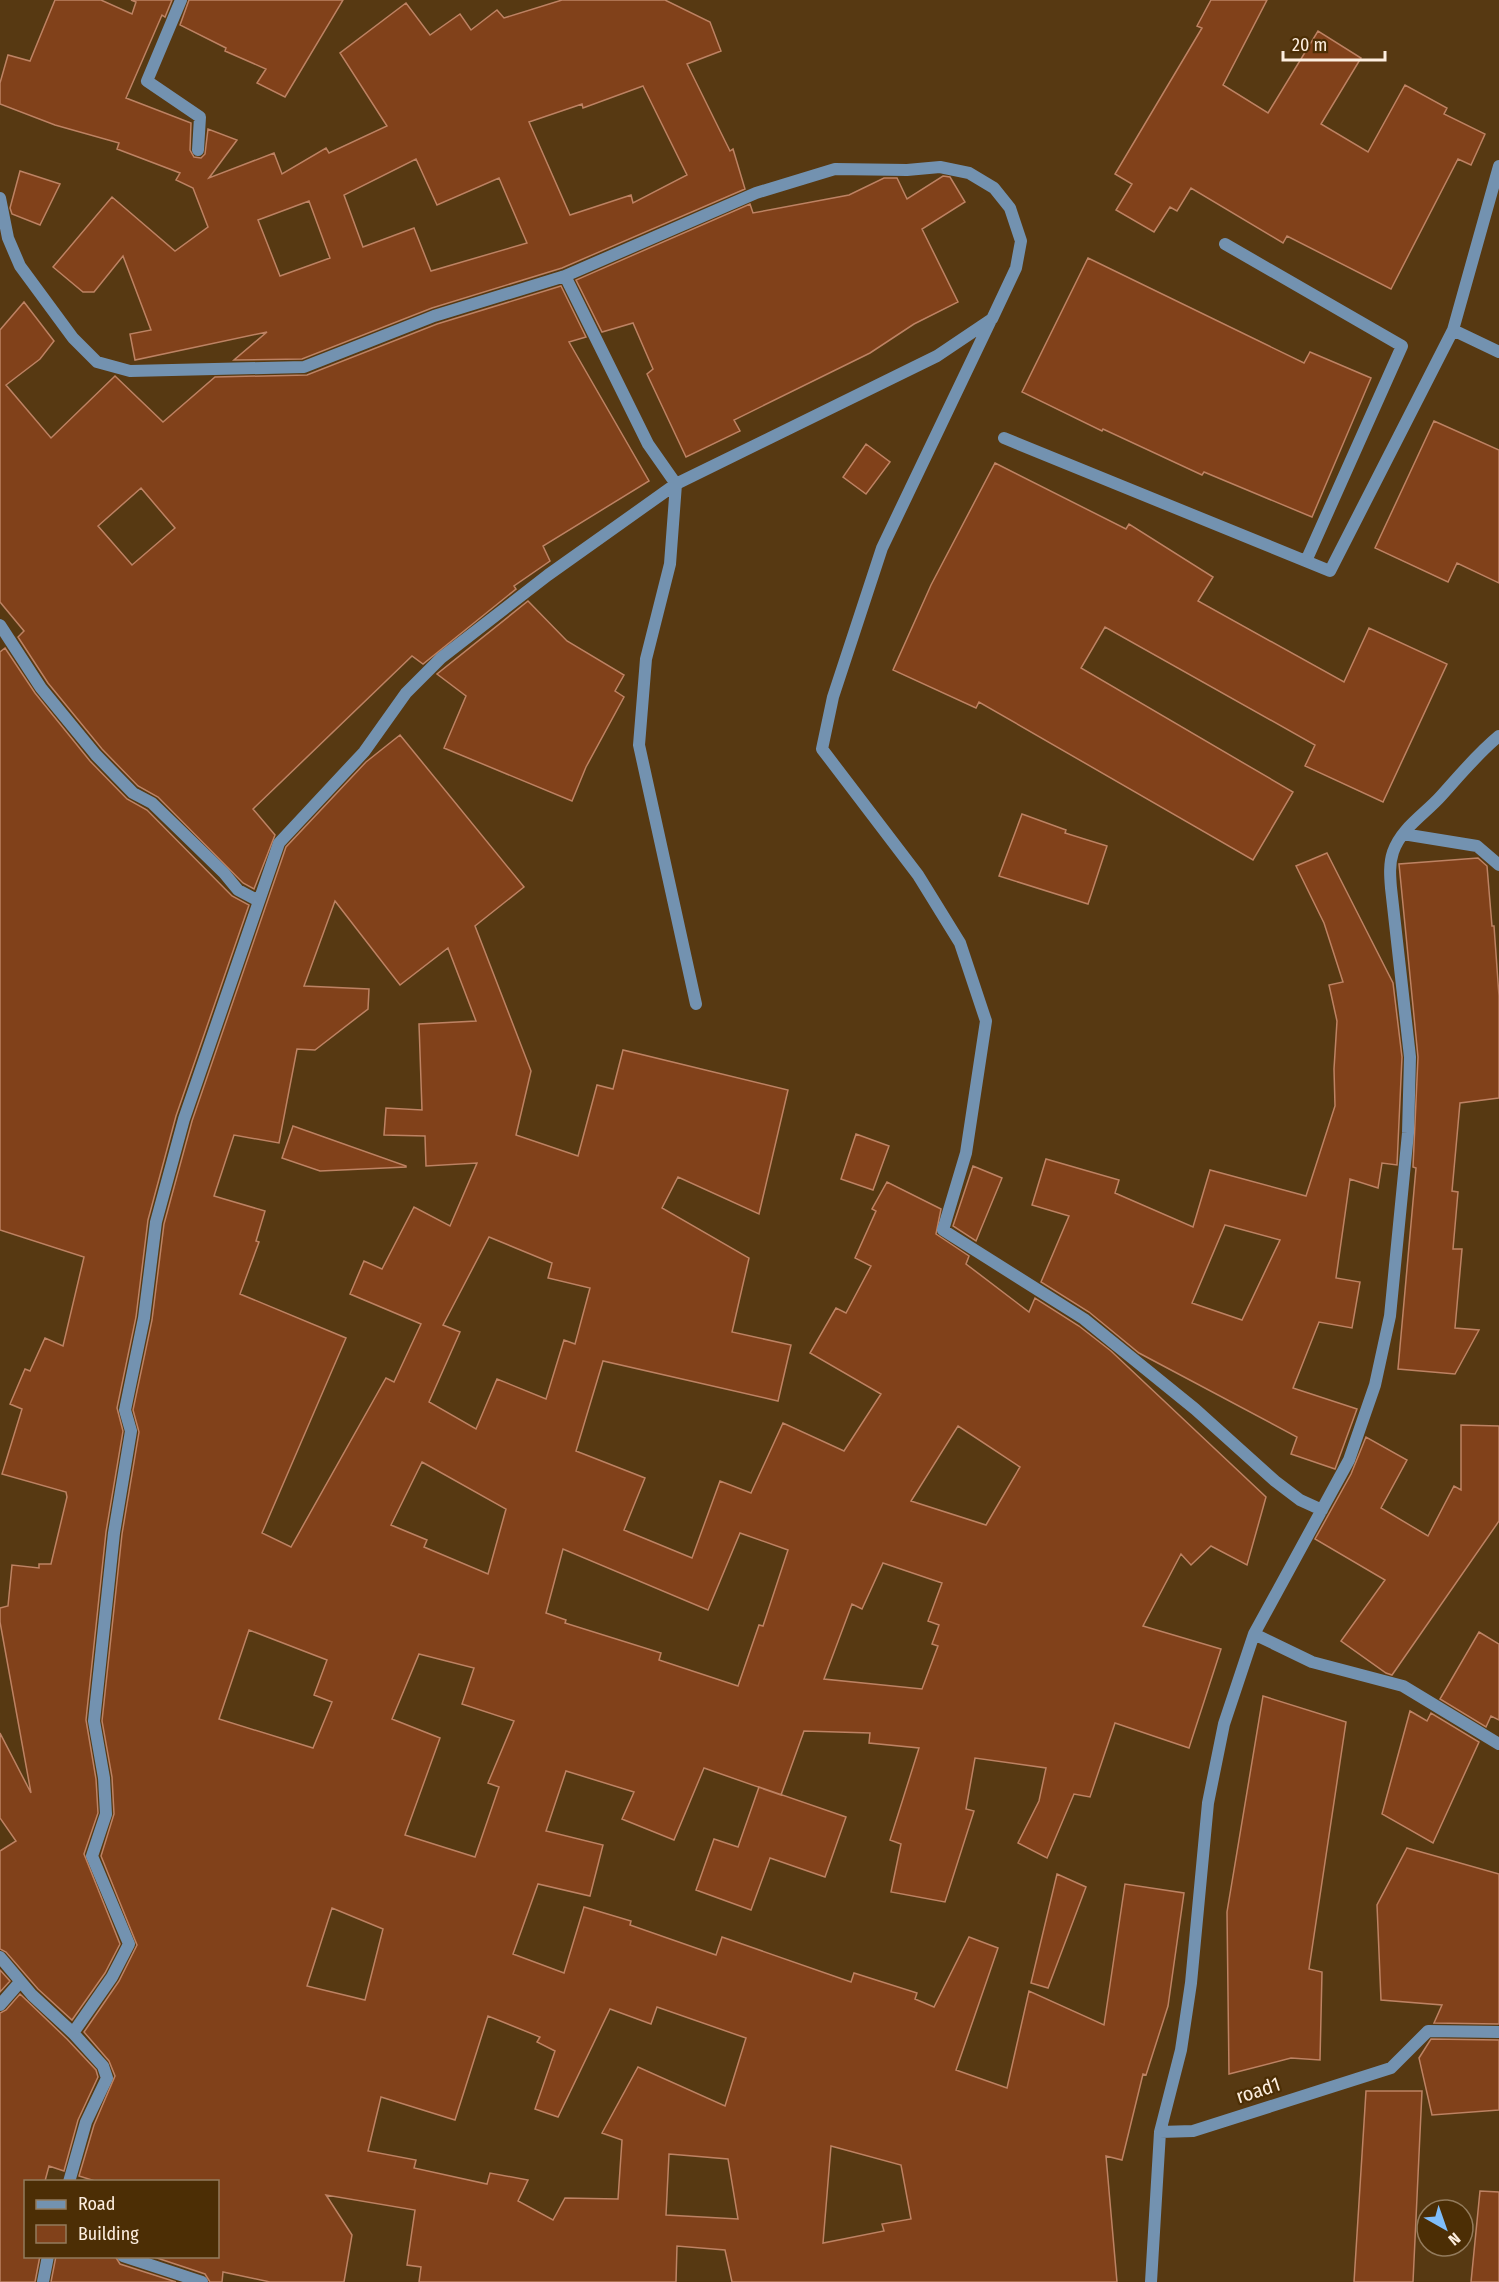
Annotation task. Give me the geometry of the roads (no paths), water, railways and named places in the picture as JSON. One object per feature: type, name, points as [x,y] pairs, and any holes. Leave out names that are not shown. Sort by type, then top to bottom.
[{"type":"street","points":[[181,0],[147,81],[200,117],[198,150]]},
{"type":"street","points":[[1004,438],[1330,572],[1453,330],[1499,166]]},
{"type":"street","points":[[0,198],[8,238],[20,266],[73,338],[97,362],[130,371],[304,368],[434,316],[565,276],[756,193],[835,169],[907,170],[940,167],[969,173],[994,188],[1010,208],[1021,242],[1016,268],[882,548],[836,686],[822,749],[918,875],[960,943],[986,1021],[966,1153],[943,1230],[1083,1319],[1195,1409],[1275,1481],[1300,1500],[1322,1510]]},
{"type":"street","points":[[1225,244],[1402,346],[1306,561]]},
{"type":"street","points":[[565,276],[648,444],[676,484],[670,564],[646,659],[639,745],[696,1004]]},
{"type":"street","points":[[73,2033],[112,1977],[129,1944],[92,1856],[106,1815],[104,1778],[94,1721],[114,1533],[131,1431],[125,1410],[144,1318],[156,1222],[178,1142],[279,843],[364,753],[406,693],[441,658],[548,575],[676,484],[937,356],[992,319]]},
{"type":"street","points":[[1453,330],[1499,352]]},
{"type":"street","points":[[0,625],[41,688],[96,755],[133,793],[152,803],[224,873],[238,890],[259,901]]},
{"type":"street","points":[[1150,2282],[1160,2132],[1185,2028],[1208,1803],[1224,1724],[1254,1634],[1349,1460],[1372,1396],[1390,1316],[1408,1133],[1410,1057],[1390,866],[1393,850],[1403,834],[1440,797],[1476,754],[1499,736]]},
{"type":"street","points":[[1403,834],[1477,846],[1499,865]]},
{"type":"street","points":[[1254,1634],[1312,1662],[1403,1686],[1499,1744]]},
{"type":"street","points":[[0,1957],[20,1982],[73,2033],[103,2066],[107,2078],[87,2122],[69,2180]]},
{"type":"street","points":[[0,2005],[20,1982]]},
{"type":"street","name":"road1","points":[[1160,2132],[1193,2131],[1391,2068],[1428,2031],[1499,2032]]},
{"type":"street","points":[[43,2282],[48,2258]]},
{"type":"street","points":[[129,2258],[202,2282]]}]
